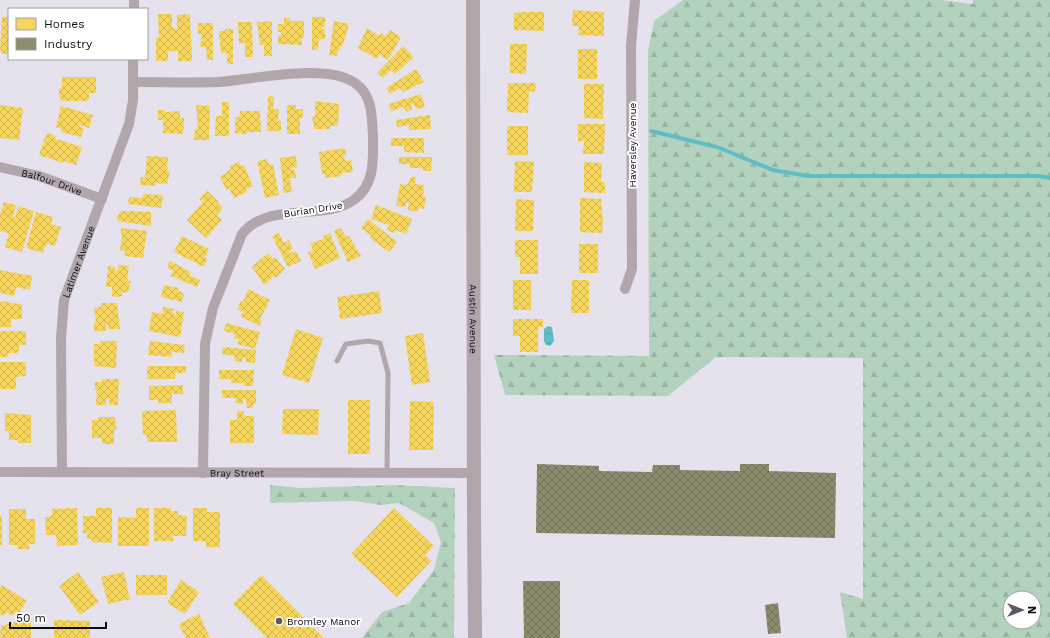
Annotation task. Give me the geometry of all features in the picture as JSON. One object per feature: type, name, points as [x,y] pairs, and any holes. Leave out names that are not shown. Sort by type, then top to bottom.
[{"type":"main road","name":"Austin Avenue","points":[[473,0],[475,638]]},
{"type":"street","name":"Haversley Avenue","points":[[625,289],[632,269],[631,46],[635,0]]},
{"type":"street","name":"Latimer Avenue","points":[[62,472],[63,311],[68,287],[129,124],[132,112],[133,60]]},
{"type":"street","name":"Burian Drive","points":[[133,82],[218,82],[275,75],[334,75],[346,78],[363,90],[372,112],[373,165],[367,185],[355,199],[335,207],[270,216],[248,227],[242,234],[213,308],[205,344],[203,473]]},
{"type":"street","name":"Balfour Drive","points":[[0,167],[38,176],[102,199]]},
{"type":"street","name":"Bray Street","points":[[0,472],[474,473]]},
{"type":"lane","points":[[337,361],[346,344],[368,341],[380,343],[388,373],[387,474]]},
{"type":"green space","points":[[683,0],[941,0],[973,4],[973,0],[1050,0],[1050,638],[847,638],[840,592],[863,599],[863,358],[716,357],[668,396],[505,395],[494,355],[649,356],[648,51],[654,21]]},
{"type":"green space","points":[[270,485],[301,488],[394,485],[455,488],[454,638],[362,638],[382,612],[409,603],[434,570],[441,542],[434,523],[399,503],[380,505],[355,501],[270,503]]},
{"type":"water","points":[[548,326],[552,327],[554,341],[550,346],[546,345],[544,341],[544,329]]},
{"type":"building: Homes","points":[[573,10],[604,12],[604,36],[578,35],[579,26],[572,26]]},
{"type":"building: Homes","points":[[544,12],[544,31],[514,30],[514,13]]},
{"type":"building: Homes","points":[[158,14],[172,14],[172,28],[177,29],[177,15],[190,14],[192,61],[178,61],[178,51],[168,51],[168,61],[156,61],[156,38],[159,38]]},
{"type":"building: Homes","points":[[2,17],[8,17],[8,54],[3,54],[0,50]]},
{"type":"building: Homes","points":[[312,17],[325,17],[325,27],[322,27],[322,29],[325,29],[325,39],[319,39],[318,50],[312,50]]},
{"type":"building: Homes","points":[[284,18],[290,18],[290,21],[304,21],[304,38],[302,38],[302,45],[278,44],[278,35],[281,35],[281,32],[278,32],[278,24],[284,24]]},
{"type":"building: Homes","points":[[334,21],[349,24],[343,45],[341,45],[340,50],[338,50],[337,56],[329,55]]},
{"type":"building: Homes","points":[[238,22],[252,22],[253,57],[245,57],[245,43],[239,44]]},
{"type":"building: Homes","points":[[257,22],[272,22],[272,56],[264,56],[264,45],[260,45]]},
{"type":"building: Homes","points":[[198,23],[213,23],[213,60],[207,60],[206,47],[200,47],[202,34],[198,34]]},
{"type":"building: Homes","points":[[367,28],[379,36],[381,33],[386,36],[390,30],[401,37],[388,60],[379,54],[377,59],[358,48]]},
{"type":"building: Homes","points":[[225,29],[233,29],[233,64],[227,64],[227,53],[221,53],[219,31],[225,31]]},
{"type":"building: Homes","points":[[510,44],[527,44],[526,74],[510,73]]},
{"type":"building: Homes","points":[[403,46],[414,57],[395,74],[391,70],[383,78],[377,73]]},
{"type":"building: Homes","points":[[578,49],[597,49],[597,79],[578,79]]},
{"type":"building: Homes","points":[[416,69],[424,82],[403,92],[400,88],[390,94],[386,88]]},
{"type":"building: Homes","points":[[62,77],[96,77],[96,93],[89,93],[89,99],[86,101],[61,101],[59,89],[62,88]]},
{"type":"building: Homes","points":[[508,83],[536,83],[535,92],[529,91],[528,113],[507,112]]},
{"type":"building: Homes","points":[[584,84],[604,84],[603,119],[584,118]]},
{"type":"building: Homes","points":[[421,94],[425,107],[416,109],[414,104],[411,105],[412,109],[406,112],[404,107],[391,111],[389,104]]},
{"type":"building: Homes","points":[[268,96],[274,97],[273,109],[279,109],[278,121],[281,121],[281,131],[267,131]]},
{"type":"building: Homes","points":[[315,101],[339,104],[338,126],[330,126],[330,129],[314,129],[312,116],[315,117]]},
{"type":"building: Homes","points":[[222,102],[229,102],[229,136],[215,136],[216,116],[222,116]]},
{"type":"building: Homes","points":[[0,105],[23,108],[19,140],[0,138]]},
{"type":"building: Homes","points":[[196,105],[210,106],[209,140],[194,140],[195,129],[198,129]]},
{"type":"building: Homes","points":[[287,105],[296,105],[296,109],[303,109],[303,118],[300,118],[300,134],[287,134]]},
{"type":"building: Homes","points":[[61,106],[93,115],[89,128],[79,125],[79,127],[84,128],[81,137],[61,132],[62,129],[56,127]]},
{"type":"building: Homes","points":[[158,110],[165,110],[165,112],[180,111],[180,118],[184,118],[183,134],[163,133],[163,120],[158,120]]},
{"type":"building: Homes","points":[[240,111],[260,111],[261,132],[247,132],[247,134],[235,133],[235,117],[239,117]]},
{"type":"building: Homes","points":[[430,115],[431,129],[409,130],[409,125],[397,127],[396,120]]},
{"type":"building: Homes","points":[[578,124],[605,124],[604,154],[583,154],[584,141],[578,141]]},
{"type":"building: Homes","points":[[507,126],[528,126],[528,155],[507,155]]},
{"type":"building: Homes","points":[[49,133],[54,135],[56,139],[82,147],[76,165],[63,161],[63,163],[39,155],[46,135]]},
{"type":"building: Homes","points":[[391,138],[424,138],[424,153],[404,152],[404,146],[391,146]]},
{"type":"building: Homes","points":[[345,148],[345,161],[351,160],[353,172],[341,173],[342,176],[325,178],[325,173],[322,174],[319,152]]},
{"type":"building: Homes","points":[[147,156],[168,157],[167,170],[170,171],[167,184],[156,183],[155,186],[140,185],[141,177],[145,178]]},
{"type":"building: Homes","points":[[296,156],[297,167],[292,168],[292,170],[295,170],[296,178],[290,178],[292,192],[284,193],[280,158]]},
{"type":"building: Homes","points":[[399,157],[432,157],[431,171],[423,171],[423,168],[410,168],[410,164],[399,164]]},
{"type":"building: Homes","points":[[267,159],[269,165],[273,164],[279,195],[265,198],[258,161]]},
{"type":"building: Homes","points":[[515,161],[534,162],[532,192],[514,192]]},
{"type":"building: Homes","points":[[239,162],[241,166],[244,165],[253,186],[246,189],[247,192],[234,198],[229,188],[226,190],[220,177],[231,169],[230,166]]},
{"type":"building: Homes","points":[[584,162],[602,163],[601,182],[605,182],[605,193],[584,192]]},
{"type":"building: Homes","points":[[412,176],[416,177],[415,184],[424,185],[423,196],[426,197],[424,209],[418,208],[418,212],[408,210],[409,203],[406,202],[405,207],[396,206],[400,184],[407,185]]},
{"type":"building: Homes","points":[[207,191],[223,208],[217,215],[222,220],[206,238],[187,220],[203,202],[199,199]]},
{"type":"building: Homes","points":[[143,194],[163,195],[161,208],[128,204],[129,197],[142,198]]},
{"type":"building: Homes","points":[[580,198],[601,199],[603,222],[602,233],[580,232]]},
{"type":"building: Homes","points":[[516,199],[534,200],[533,231],[515,231]]},
{"type":"building: Homes","points":[[4,202],[16,205],[13,217],[15,218],[18,206],[34,211],[22,252],[5,247],[9,233],[0,231],[0,215]]},
{"type":"building: Homes","points":[[376,205],[412,219],[406,234],[396,230],[394,233],[387,230],[389,225],[371,219]]},
{"type":"building: Homes","points":[[122,211],[151,212],[151,226],[117,221],[118,215]]},
{"type":"building: Homes","points":[[36,212],[53,217],[51,224],[61,227],[55,246],[48,244],[44,248],[43,253],[26,248]]},
{"type":"building: Homes","points":[[368,219],[397,242],[389,252],[370,238],[372,236],[361,228]]},
{"type":"building: Homes","points":[[121,228],[147,231],[143,258],[124,256],[125,251],[120,250],[122,235]]},
{"type":"building: Homes","points":[[341,228],[346,237],[349,236],[361,256],[348,262],[334,231]]},
{"type":"building: Homes","points":[[279,233],[284,243],[289,240],[293,249],[289,251],[290,253],[296,251],[301,261],[288,267],[272,236]]},
{"type":"building: Homes","points":[[330,233],[340,258],[315,269],[308,252],[313,250],[310,243],[324,239],[323,236]]},
{"type":"building: Homes","points":[[182,236],[209,249],[205,258],[207,259],[204,267],[174,252]]},
{"type":"building: Homes","points":[[515,240],[538,240],[538,274],[520,274],[520,257],[515,257]]},
{"type":"building: Homes","points":[[579,244],[598,244],[598,273],[579,273]]},
{"type":"building: Homes","points":[[268,253],[273,259],[275,257],[285,269],[276,278],[274,276],[264,285],[252,267]]},
{"type":"building: Homes","points":[[170,261],[191,272],[189,275],[200,280],[197,287],[171,276],[173,270],[167,268]]},
{"type":"building: Homes","points":[[118,265],[129,266],[127,281],[131,281],[128,293],[122,292],[122,296],[118,297],[112,296],[112,287],[106,287],[108,266],[115,267],[115,271],[118,271]]},
{"type":"building: Homes","points":[[0,270],[32,276],[30,290],[16,287],[14,296],[0,293]]},
{"type":"building: Homes","points":[[513,280],[531,280],[531,310],[513,310]]},
{"type":"building: Homes","points":[[572,280],[589,280],[589,313],[571,313]]},
{"type":"building: Homes","points":[[164,285],[179,288],[178,291],[184,293],[182,302],[161,297]]},
{"type":"building: Homes","points":[[248,289],[270,300],[260,319],[262,320],[259,326],[240,316],[243,312],[237,309],[241,301],[243,302]]},
{"type":"building: Homes","points":[[379,291],[382,313],[340,319],[337,297]]},
{"type":"building: Homes","points":[[9,301],[9,303],[22,304],[22,319],[11,319],[11,327],[0,327],[0,302]]},
{"type":"building: Homes","points":[[101,303],[117,303],[120,329],[108,329],[108,324],[106,324],[106,331],[94,331],[94,322],[96,322],[94,307],[101,307]]},
{"type":"building: Homes","points":[[163,307],[174,309],[173,314],[176,315],[176,311],[184,312],[180,337],[149,331],[152,312],[162,314]]},
{"type":"building: Homes","points":[[513,319],[543,319],[543,327],[538,327],[538,352],[520,352],[520,336],[513,336]]},
{"type":"building: Homes","points":[[226,323],[260,332],[255,349],[237,344],[239,339],[234,338],[235,334],[224,331]]},
{"type":"building: Homes","points":[[296,329],[323,338],[309,383],[282,375]]},
{"type":"building: Homes","points":[[0,331],[26,331],[26,345],[19,345],[19,351],[16,353],[8,353],[8,357],[0,357]]},
{"type":"building: Homes","points":[[423,333],[430,382],[412,385],[405,336]]},
{"type":"building: Homes","points":[[100,341],[117,341],[116,368],[94,366],[94,344],[100,344]]},
{"type":"building: Homes","points":[[150,341],[185,345],[184,353],[172,352],[171,357],[148,355]]},
{"type":"building: Homes","points":[[223,347],[256,350],[255,363],[245,362],[246,357],[243,357],[242,362],[234,361],[235,356],[222,354]]},
{"type":"building: Homes","points":[[0,362],[26,362],[26,376],[16,377],[16,389],[0,389]]},
{"type":"building: Homes","points":[[147,366],[186,366],[186,373],[175,373],[175,379],[147,379]]},
{"type":"building: Homes","points":[[219,370],[254,370],[253,386],[244,386],[244,383],[231,383],[231,379],[219,379]]},
{"type":"building: Homes","points":[[102,379],[119,379],[118,405],[109,405],[109,399],[106,399],[106,405],[96,405],[97,391],[95,391],[95,382],[102,382]]},
{"type":"building: Homes","points":[[183,385],[183,394],[172,394],[172,403],[158,403],[158,400],[149,400],[149,386]]},
{"type":"building: Homes","points":[[222,390],[256,390],[256,404],[253,404],[253,408],[247,408],[246,399],[243,399],[243,404],[235,403],[236,398],[222,398]]},
{"type":"building: Homes","points":[[348,400],[370,400],[370,454],[348,454]]},
{"type":"building: Homes","points":[[410,401],[434,402],[433,450],[409,450]]},
{"type":"building: Homes","points":[[283,409],[319,409],[318,435],[282,434]]},
{"type":"building: Homes","points":[[176,410],[177,442],[147,442],[147,435],[143,435],[142,411]]},
{"type":"building: Homes","points":[[237,411],[244,411],[244,416],[254,416],[254,443],[230,443],[230,420],[237,420]]},
{"type":"building: Homes","points":[[5,413],[31,415],[31,443],[18,443],[18,440],[9,440],[9,431],[5,431]]},
{"type":"building: Homes","points":[[98,417],[115,417],[116,430],[114,430],[114,444],[102,444],[102,438],[92,438],[92,420],[98,420]]},
{"type":"building: Homes","points":[[77,508],[78,545],[57,546],[56,535],[46,535],[45,517],[52,516],[52,509]]},
{"type":"building: Homes","points":[[96,508],[112,508],[112,543],[92,542],[92,539],[87,539],[87,533],[83,533],[83,516],[96,516]]},
{"type":"building: Homes","points":[[136,508],[149,508],[149,546],[118,546],[118,517],[136,518]]},
{"type":"building: Homes","points":[[154,508],[171,508],[171,511],[178,511],[178,515],[187,516],[186,536],[173,536],[173,541],[154,541]]},
{"type":"building: Homes","points":[[193,508],[207,508],[207,512],[220,512],[220,547],[206,547],[206,541],[193,541]]},
{"type":"building: Homes","points":[[394,508],[434,546],[425,555],[431,561],[397,597],[351,554]]},
{"type":"building: Homes","points":[[9,509],[26,509],[26,519],[35,519],[35,544],[29,544],[29,549],[18,549],[18,545],[9,545]]},
{"type":"building: Homes","points":[[0,516],[2,516],[2,545],[0,545]]},
{"type":"building: Homes","points":[[78,572],[99,602],[80,615],[59,586]]},
{"type":"building: Homes","points":[[124,572],[130,599],[108,604],[101,577]]},
{"type":"building: Homes","points":[[136,575],[167,575],[167,595],[136,595]]},
{"type":"building: Homes","name":"Bromley Manor","points":[[261,575],[324,638],[267,638],[233,604]]},
{"type":"building: Homes","points":[[181,580],[199,592],[185,614],[167,603]]},
{"type":"building: Homes","points":[[2,585],[27,601],[18,615],[15,612],[12,616],[6,612],[4,616],[0,614],[0,588]]},
{"type":"building: Homes","points":[[199,614],[210,638],[186,638],[179,624]]},
{"type":"building: Homes","points":[[19,617],[31,617],[31,638],[0,638],[1,626],[19,621]]},
{"type":"building: Homes","points":[[54,620],[90,621],[90,638],[54,638]]},
{"type":"building: Industry","points":[[537,464],[599,466],[599,471],[652,472],[653,465],[680,465],[680,470],[740,471],[740,464],[769,464],[769,471],[836,473],[835,538],[536,533]]},
{"type":"building: Industry","points":[[523,581],[560,581],[560,638],[524,638]]},
{"type":"building: Industry","points":[[778,603],[781,633],[768,634],[765,605]]},
{"type":"waterway","points":[[651,131],[717,147],[773,170],[808,176],[1039,176],[1050,178]]},
{"type":"place","name":"Bromley Manor","points":[[279,621]]}]
